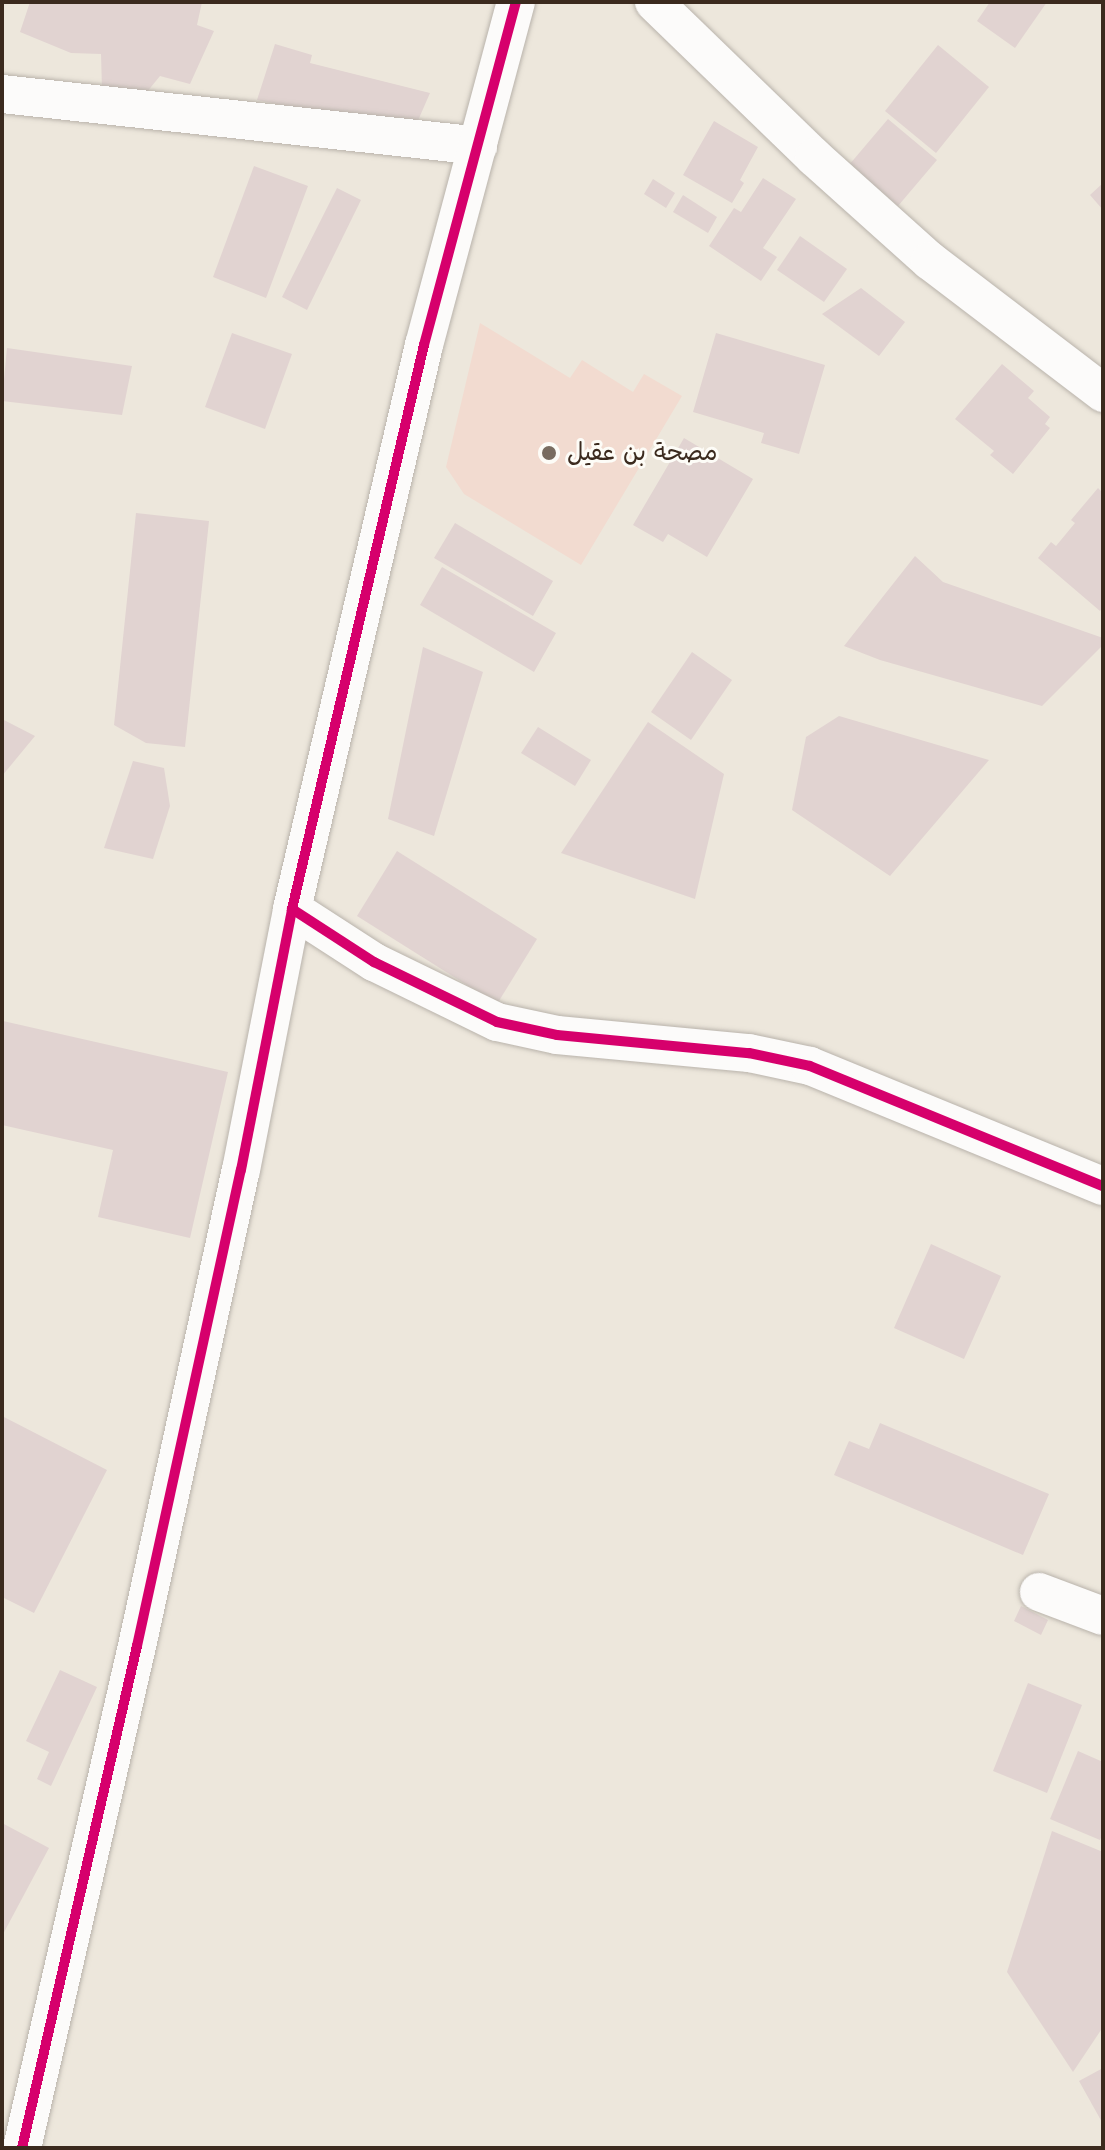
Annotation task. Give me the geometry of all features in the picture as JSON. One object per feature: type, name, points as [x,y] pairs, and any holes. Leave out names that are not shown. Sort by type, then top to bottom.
[{"type":"street","points":[[22,2148],[151,1585],[237,1185],[292,909],[424,345],[516,2]]},
{"type":"street","points":[[654,2],[814,157],[930,261],[1103,393]]},
{"type":"street","points":[[2,94],[478,146]]},
{"type":"street","points":[[292,909],[374,962],[497,1022],[557,1035],[749,1053],[810,1066],[1103,1186]]},
{"type":"street","points":[[1039,1592],[1103,1616]]},
{"type":"shaded area","name":"مصحة بن عقيل","points":[[480,323],[570,378],[582,360],[633,392],[644,374],[682,396],[581,565],[464,494],[446,467]]},
{"type":"building","points":[[30,2],[202,2],[197,25],[214,31],[190,84],[160,76],[142,98],[102,89],[101,54],[71,53],[20,32]]},
{"type":"building","points":[[990,2],[1047,2],[1015,48],[977,21]]},
{"type":"building","points":[[275,44],[312,55],[310,63],[430,93],[413,132],[257,100]]},
{"type":"building","points":[[938,45],[989,87],[936,153],[885,111]]},
{"type":"building","points":[[888,119],[937,160],[898,206],[849,165]]},
{"type":"building","points":[[714,121],[758,147],[740,180],[744,183],[732,203],[683,175]]},
{"type":"building","points":[[254,166],[308,186],[266,298],[213,277]]},
{"type":"building","points":[[763,178],[796,199],[763,248],[777,257],[761,281],[709,246],[734,208],[741,212]]},
{"type":"building","points":[[653,179],[675,193],[666,208],[644,194]]},
{"type":"building","points":[[1103,183],[1103,210],[1090,195]]},
{"type":"building","points":[[337,188],[361,200],[307,310],[282,297]]},
{"type":"building","points":[[683,195],[717,217],[708,233],[673,212]]},
{"type":"building","points":[[800,236],[847,269],[824,302],[777,270]]},
{"type":"building","points":[[861,288],[905,322],[879,356],[822,314]]},
{"type":"building","points":[[232,333],[292,354],[265,429],[205,407]]},
{"type":"building","points":[[716,333],[825,365],[799,454],[761,443],[764,433],[693,412]]},
{"type":"building","points":[[7,348],[132,366],[122,415],[2,401]]},
{"type":"building","points":[[1002,364],[1034,391],[1028,398],[1050,417],[1045,424],[1050,428],[1013,474],[990,455],[994,451],[955,419]]},
{"type":"building","points":[[684,438],[753,479],[707,557],[668,534],[663,542],[633,525]]},
{"type":"building","points":[[1098,488],[1103,493],[1103,607],[1100,611],[1038,558],[1051,542],[1056,546],[1075,523],[1071,520]]},
{"type":"building","points":[[136,513],[209,521],[185,747],[146,743],[114,725]]},
{"type":"building","points":[[455,523],[553,581],[533,616],[434,558]]},
{"type":"building","points":[[915,556],[943,582],[1103,638],[1103,645],[1042,706],[880,660],[844,646]]},
{"type":"building","points":[[442,567],[556,633],[534,672],[420,605]]},
{"type":"building","points":[[423,647],[483,672],[434,836],[388,819]]},
{"type":"building","points":[[692,652],[732,680],[691,740],[651,712]]},
{"type":"building","points":[[839,716],[989,760],[890,876],[792,810],[806,737]]},
{"type":"building","points":[[2,719],[35,736],[2,776]]},
{"type":"building","points":[[648,722],[724,774],[695,899],[561,853]]},
{"type":"building","points":[[538,727],[591,760],[575,786],[521,753]]},
{"type":"building","points":[[133,761],[164,768],[170,806],[153,859],[104,848]]},
{"type":"building","points":[[397,851],[537,939],[497,1004],[357,916]]},
{"type":"building","points":[[3,1021],[228,1072],[190,1238],[98,1217],[113,1150],[2,1125]]},
{"type":"building","points":[[931,1244],[1001,1276],[964,1359],[894,1328]]},
{"type":"building","points":[[2,1416],[107,1470],[34,1613],[2,1597]]},
{"type":"building","points":[[880,1423],[1049,1494],[1023,1555],[834,1475],[849,1441],[869,1449]]},
{"type":"building","points":[[1021,1606],[1048,1620],[1041,1635],[1014,1621]]},
{"type":"building","points":[[60,1670],[97,1687],[51,1786],[37,1779],[49,1752],[26,1741]]},
{"type":"building","points":[[1028,1683],[1082,1705],[1047,1793],[993,1771]]},
{"type":"building","points":[[1078,1751],[1103,1762],[1103,1833],[1100,1840],[1050,1819]]},
{"type":"building","points":[[2,1823],[49,1848],[2,1936]]},
{"type":"building","points":[[1052,1831],[1103,1852],[1103,2027],[1073,2072],[1007,1972]]},
{"type":"building","points":[[1103,2068],[1103,2124],[1079,2081]]},
{"type":"cycle path","points":[[22,2148],[137,1646],[241,1170],[292,909],[424,345],[516,2]]},
{"type":"cycle path","points":[[292,909],[374,962],[497,1022],[557,1035],[749,1053],[810,1066],[1103,1186]]},
{"type":"place","name":"مصحة بن عقيل","points":[[549,453]]}]
